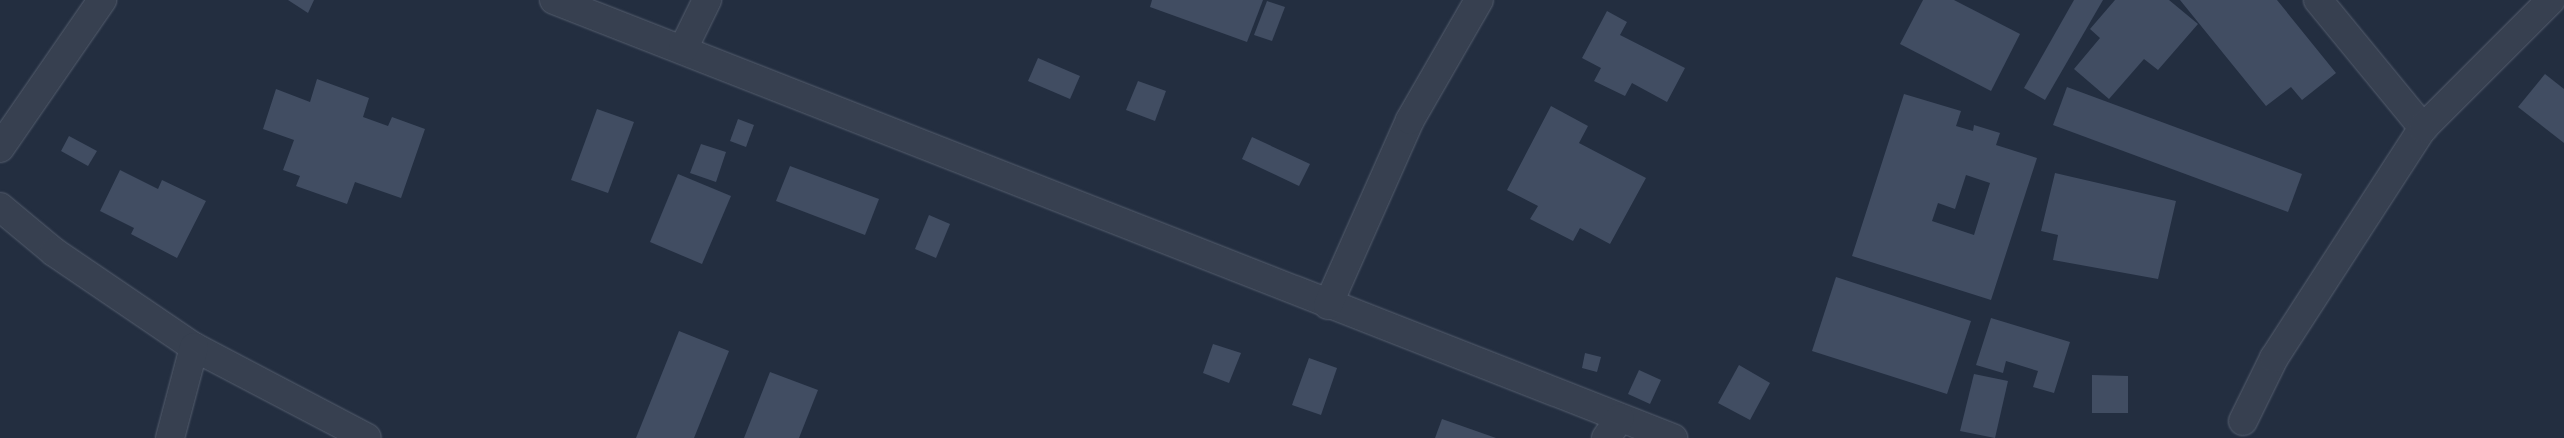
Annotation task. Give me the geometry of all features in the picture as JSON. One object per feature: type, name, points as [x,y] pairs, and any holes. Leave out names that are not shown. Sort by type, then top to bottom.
[{"type":"street","points":[[0,148],[102,0]]},
{"type":"street","points":[[554,0],[683,49],[1328,305],[1613,428],[1673,438]]},
{"type":"street","points":[[683,49],[707,0]]},
{"type":"street","points":[[1328,305],[1410,120],[1479,0]]},
{"type":"street","points":[[2318,0],[2423,128]]},
{"type":"street","points":[[2244,421],[2274,358],[2423,128],[2551,0]]},
{"type":"street","points":[[0,207],[54,252],[194,347],[367,438]]},
{"type":"street","points":[[170,438],[194,347]]},
{"type":"building","points":[[288,0],[314,0],[308,13]]},
{"type":"building","points":[[1152,0],[1263,0],[1247,42],[1150,7]]},
{"type":"building","points":[[1923,0],[1954,0],[2020,34],[1991,91],[1900,44]]},
{"type":"building","points":[[2074,0],[2103,0],[2045,100],[2024,88]]},
{"type":"building","points":[[2115,0],[2169,0],[2198,24],[2158,70],[2144,59],[2109,99],[2074,69],[2100,38],[2090,29]]},
{"type":"building","points":[[2180,0],[2277,0],[2336,73],[2302,100],[2291,87],[2266,106]]},
{"type":"building","points":[[1267,1],[1285,7],[1272,41],[1254,35]]},
{"type":"building","points":[[1607,11],[1627,22],[1620,35],[1685,68],[1667,102],[1632,83],[1625,96],[1594,81],[1601,68],[1582,58]]},
{"type":"building","points":[[1038,58],[1080,76],[1070,99],[1028,81]]},
{"type":"building","points":[[2545,74],[2564,89],[2564,143],[2518,107]]},
{"type":"building","points":[[317,79],[369,98],[363,117],[388,126],[392,117],[425,129],[401,198],[355,182],[347,204],[296,186],[300,176],[283,170],[294,140],[263,129],[276,89],[310,102]]},
{"type":"building","points":[[1138,81],[1166,91],[1155,121],[1126,110]]},
{"type":"building","points":[[2067,87],[2302,174],[2288,212],[2053,125]]},
{"type":"building","points":[[1904,94],[1961,111],[1956,126],[1973,131],[1974,125],[2000,133],[1996,145],[2037,158],[1991,300],[1852,256]],"holes":[[[1966,175],[1990,183],[1974,235],[1932,221],[1938,203],[1955,209]]]},
{"type":"building","points":[[1551,106],[1588,126],[1579,143],[1646,178],[1610,244],[1580,228],[1573,241],[1530,219],[1538,206],[1507,190]]},
{"type":"building","points":[[597,109],[634,122],[608,193],[571,180]]},
{"type":"building","points":[[738,119],[754,125],[746,147],[730,141]]},
{"type":"building","points":[[69,136],[97,151],[88,166],[61,151]]},
{"type":"building","points":[[1252,137],[1310,164],[1299,186],[1242,159]]},
{"type":"building","points":[[701,144],[726,152],[716,182],[690,173]]},
{"type":"building","points":[[790,166],[879,199],[865,235],[776,201]]},
{"type":"building","points":[[120,170],[158,189],[162,180],[206,201],[177,258],[131,234],[134,228],[100,211]]},
{"type":"building","points":[[2055,173],[2176,201],[2158,279],[2053,260],[2058,235],[2041,231]]},
{"type":"building","points":[[678,174],[731,196],[702,264],[650,242]]},
{"type":"building","points":[[929,215],[950,224],[936,258],[915,249]]},
{"type":"building","points":[[1836,277],[1971,321],[1947,394],[1812,351]]},
{"type":"building","points":[[1991,318],[2070,342],[2054,393],[2033,387],[2038,371],[2006,361],[2003,373],[1976,365]]},
{"type":"building","points":[[679,331],[729,351],[694,438],[636,438]]},
{"type":"building","points":[[1213,344],[1241,353],[1229,383],[1203,373]]},
{"type":"building","points":[[1585,353],[1601,357],[1597,372],[1582,368]]},
{"type":"building","points":[[1309,358],[1337,368],[1321,415],[1292,405]]},
{"type":"building","points":[[1739,365],[1770,383],[1750,420],[1718,403]]},
{"type":"building","points":[[1639,370],[1661,380],[1650,404],[1628,394]]},
{"type":"building","points":[[770,372],[818,390],[799,438],[744,438]]},
{"type":"building","points":[[1974,374],[2008,381],[1995,438],[1960,431]]},
{"type":"building","points":[[2092,375],[2128,376],[2128,413],[2092,413]]},
{"type":"building","points":[[1442,419],[1496,438],[1435,438]]}]
